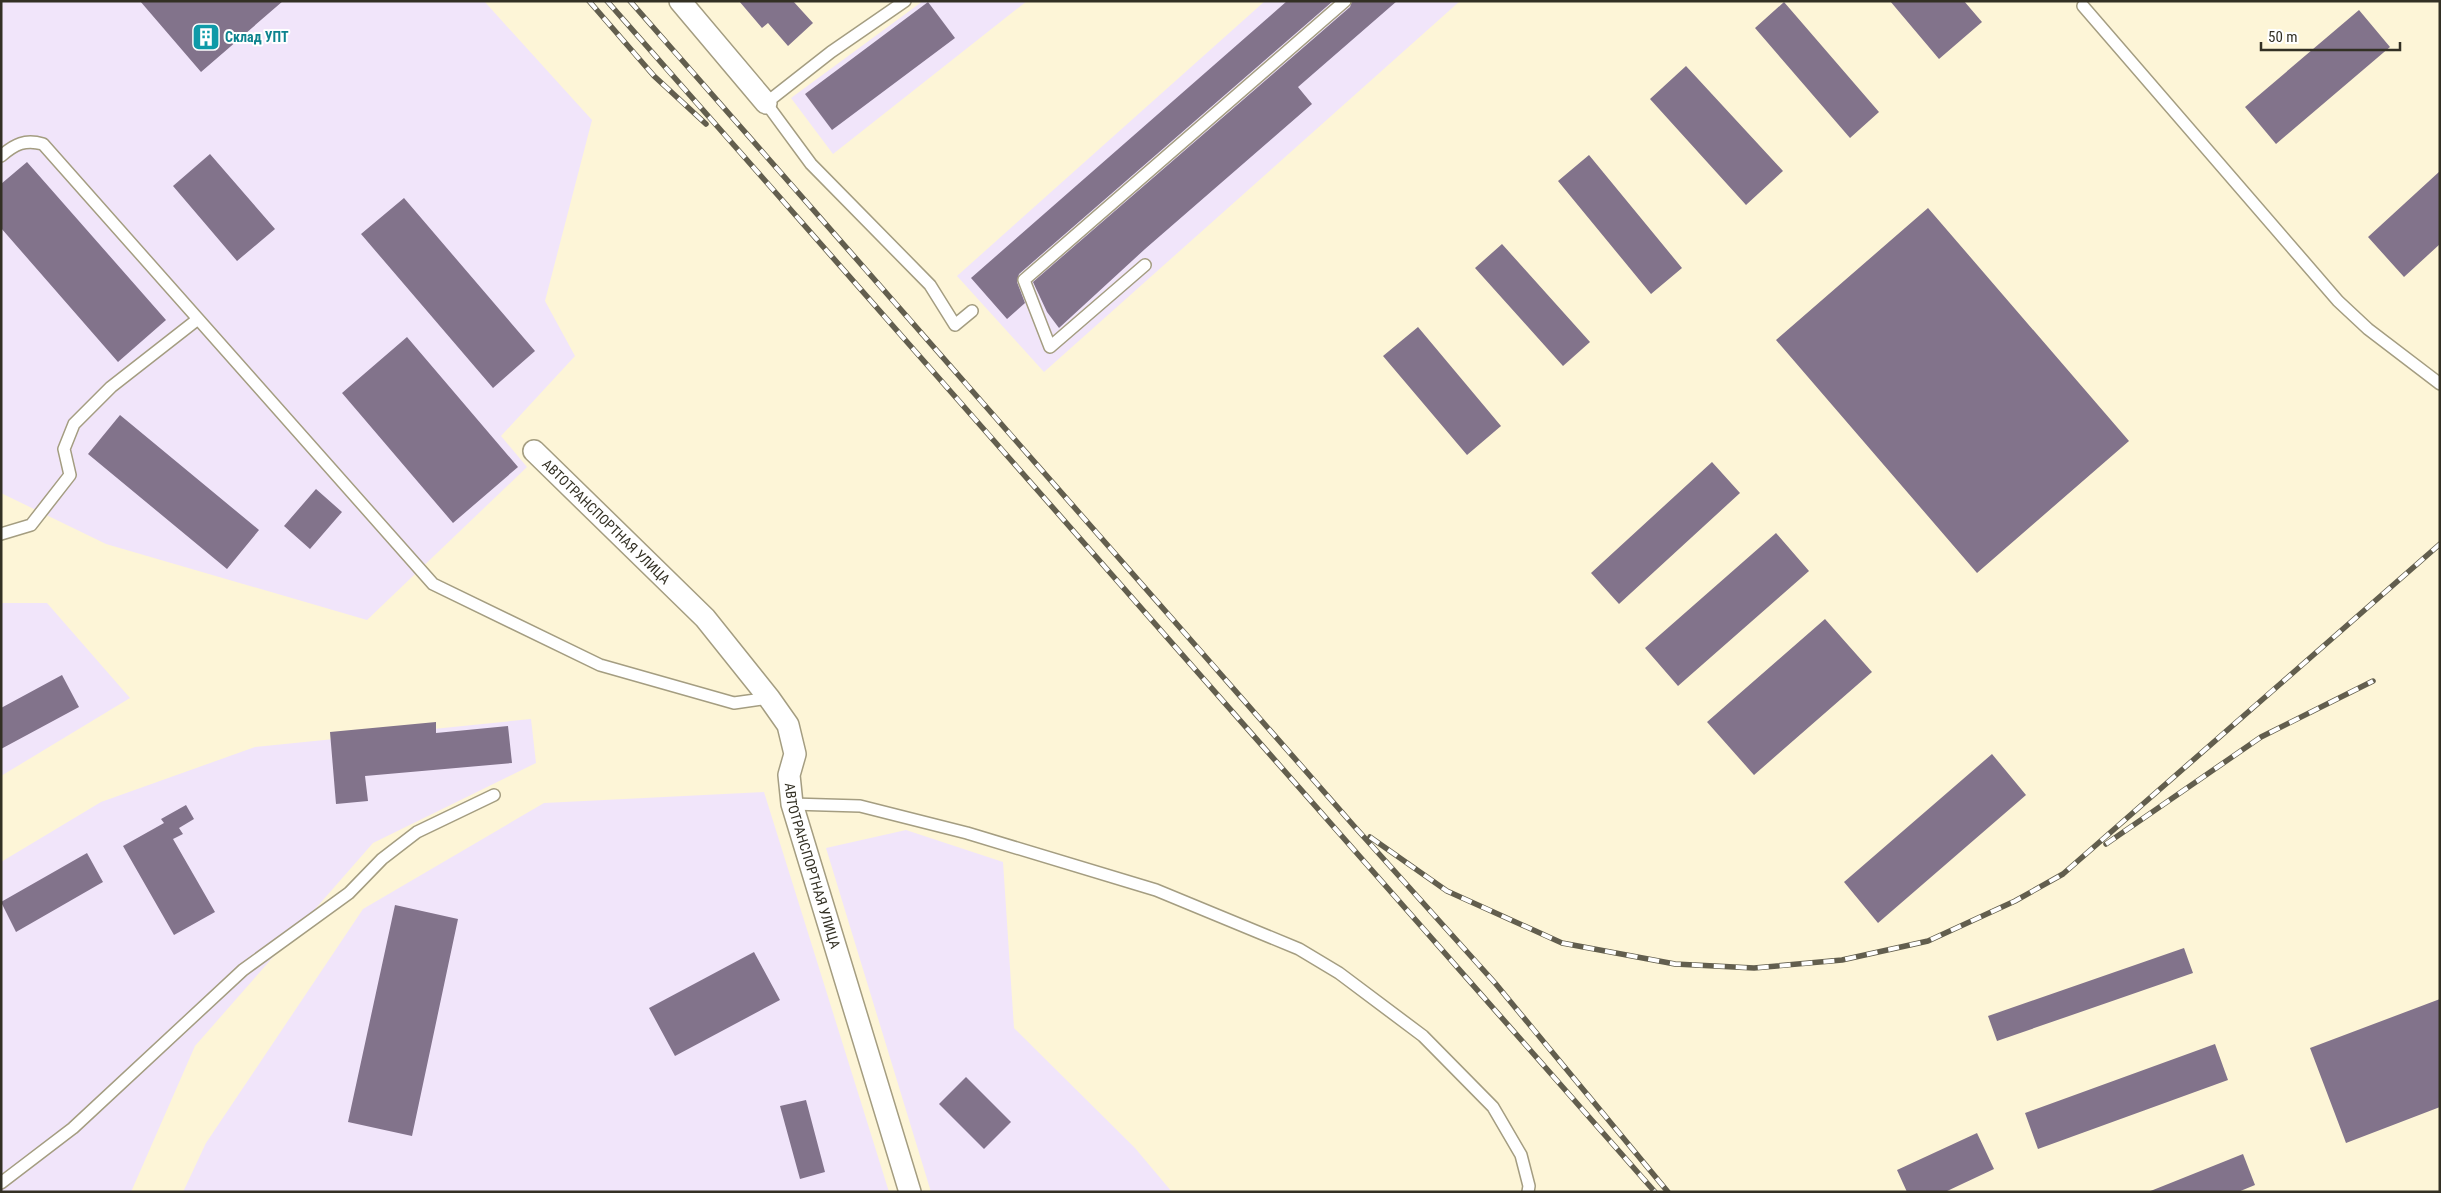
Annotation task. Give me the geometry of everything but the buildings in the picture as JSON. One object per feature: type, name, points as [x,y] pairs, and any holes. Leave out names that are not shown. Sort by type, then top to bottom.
[{"type":"street","points":[[680,1],[766,103]]},
{"type":"street","name":"АВТОТРАНСПОРТНАЯ УЛИЦА","points":[[534,451],[705,618],[770,698],[788,725],[796,754],[789,775],[792,804],[910,1192]]},
{"type":"lane","points":[[905,1],[831,52],[766,103],[812,164],[930,285],[955,325],[972,311]]},
{"type":"lane","points":[[1146,265],[1050,347],[1024,280],[1345,1]]},
{"type":"lane","points":[[2083,6],[2338,301],[2368,329],[2440,384]]},
{"type":"lane","points":[[1,156],[12,147],[30,141],[43,144],[433,584],[600,665],[734,703],[770,698]]},
{"type":"lane","points":[[1,534],[31,525],[70,475],[64,449],[74,424],[111,387],[198,318]]},
{"type":"lane","points":[[1,1183],[73,1128],[244,970],[349,894],[382,859],[416,832],[494,794]]},
{"type":"lane","points":[[792,804],[860,806],[968,833],[1156,890],[1299,949],[1339,973],[1423,1036],[1493,1107],[1521,1154],[1529,1186],[1528,1192]]},
{"type":"shaded area","points":[[1,1],[484,1],[592,120],[545,301],[575,356],[501,436],[527,467],[367,620],[106,544],[1,493]]},
{"type":"shaded area","points":[[923,1],[1027,1],[833,154],[791,98]]},
{"type":"shaded area","points":[[1265,1],[1460,1],[1044,372],[957,276]]},
{"type":"shaded area","points":[[1,603],[47,603],[130,698],[1,776]]},
{"type":"shaded area","points":[[531,719],[536,763],[373,843],[195,1046],[131,1192],[1,1192],[1,862],[101,802],[255,747]]},
{"type":"shaded area","points":[[764,792],[889,1192],[183,1192],[206,1143],[363,909],[544,803]]},
{"type":"shaded area","points":[[906,830],[1003,862],[1014,1028],[1135,1148],[1172,1192],[931,1192],[826,848]]},
{"type":"railway","points":[[589,1],[654,76],[706,124]]},
{"type":"railway","points":[[607,1],[1655,1192]]},
{"type":"railway","points":[[630,1],[1354,826],[1495,983],[1668,1192]]},
{"type":"railway","points":[[1370,837],[1447,891],[1562,943],[1675,964],[1754,968],[1842,960],[1928,941],[2015,901],[2063,874],[2440,544]]},
{"type":"railway","points":[[2106,844],[2261,737],[2373,681]]},
{"type":"place","name":"Склад УПТ","points":[[206,37]]}]
